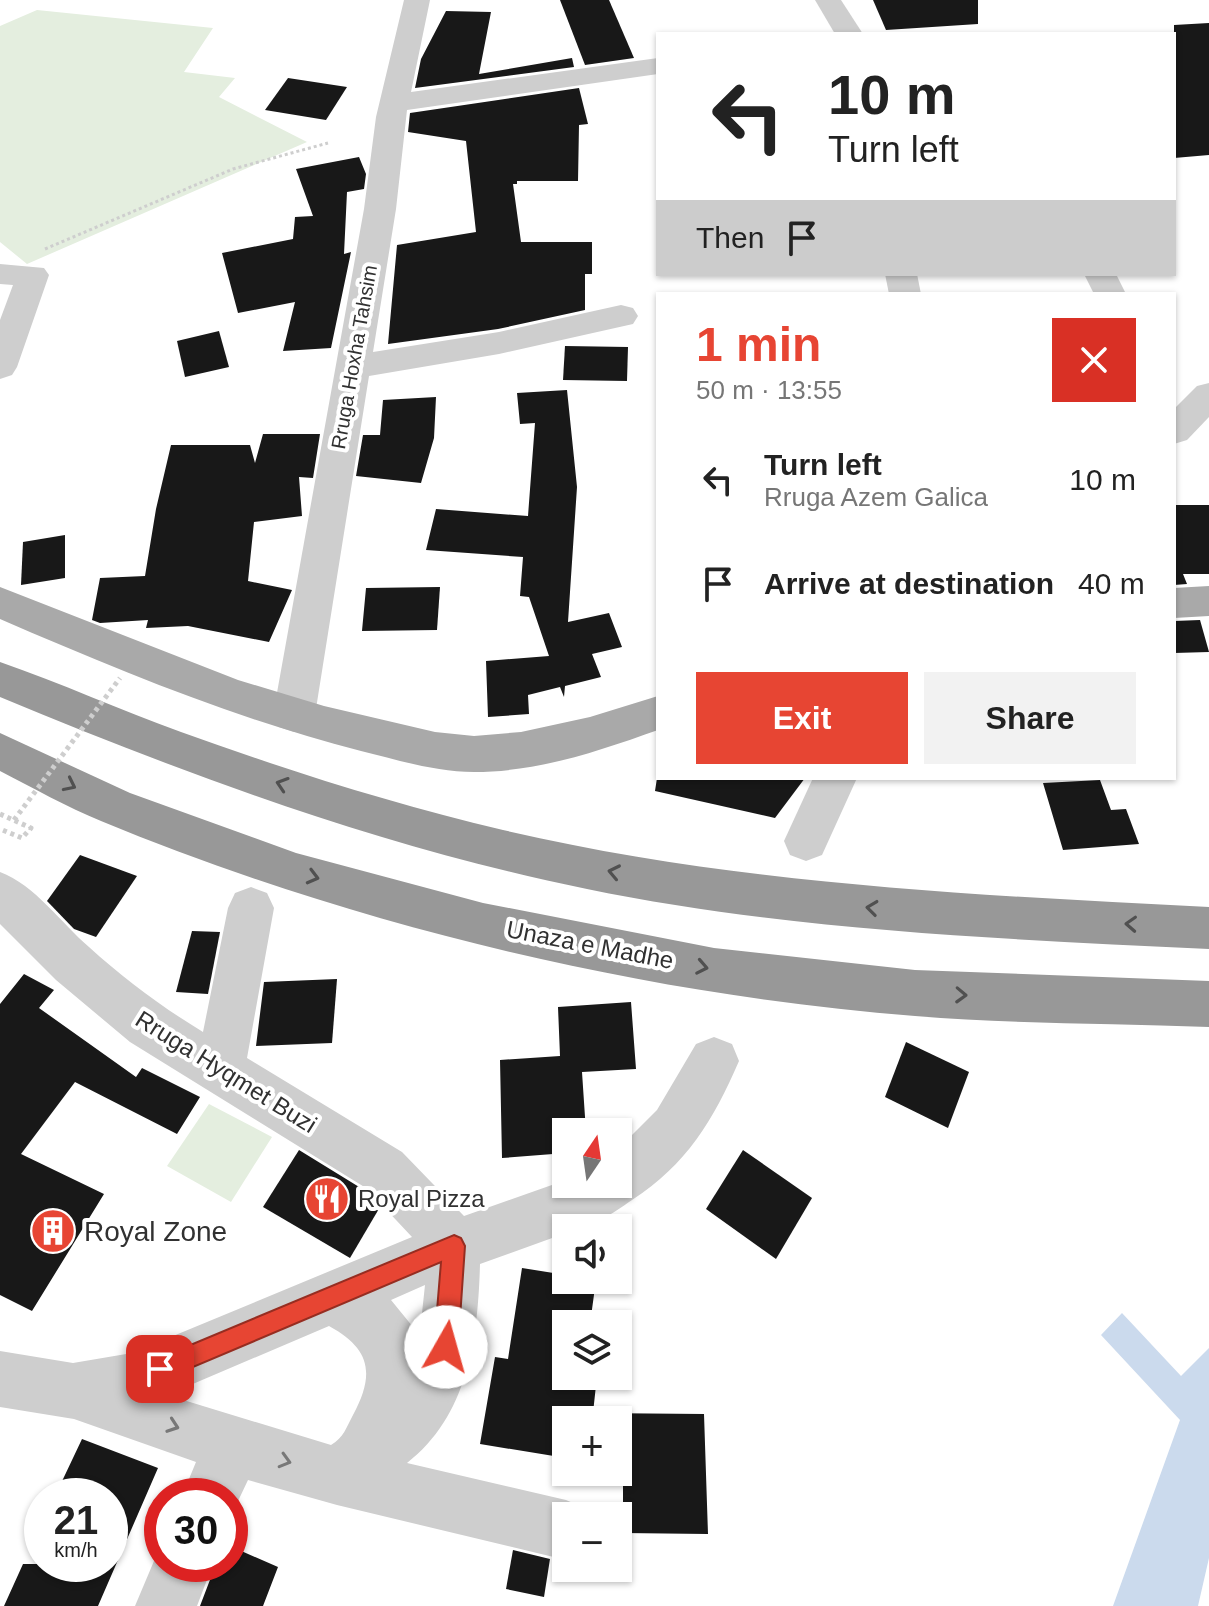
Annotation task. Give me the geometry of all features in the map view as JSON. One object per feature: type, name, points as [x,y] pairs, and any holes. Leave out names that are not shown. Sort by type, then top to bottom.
[{"type":"highway","points":[[0,679],[143,739],[459,841],[673,884],[860,907],[1209,928]]},
{"type":"highway","name":"Unaza e Madhe","points":[[0,751],[115,807],[296,873],[483,924],[714,970],[915,993],[1209,1004]]},
{"type":"main road","points":[[1176,603],[1209,601]]},
{"type":"main road","points":[[0,602],[135,660],[294,715],[416,746],[474,754],[558,744],[656,714]]},
{"type":"street","name":"Rruga Hoxha Tahsim","points":[[294,715],[380,209],[394,103],[417,0]]},
{"type":"street","points":[[828,0],[846,32]]},
{"type":"street","points":[[394,103],[656,66]]},
{"type":"street","points":[[0,367],[19,274]]},
{"type":"street","points":[[352,367],[499,343],[621,316]]},
{"type":"street","points":[[1176,426],[1209,395]]},
{"type":"street","points":[[806,841],[834,780]]},
{"type":"street","name":"Rruga Hyqmet Buzi","points":[[0,893],[73,964],[147,1025],[384,1170],[421,1206],[454,1246]]},
{"type":"street","points":[[220,1071],[251,908]]},
{"type":"street","points":[[632,1172],[668,1139],[694,1104],[714,1061]]},
{"type":"street","points":[[73,1391],[132,1381],[454,1246],[588,1198]]},
{"type":"street","points":[[337,1476],[411,1422],[442,1369],[450,1325],[454,1246]]},
{"type":"street","points":[[331,1297],[370,1318],[393,1347],[394,1397],[372,1438],[337,1476]]},
{"type":"street","points":[[0,1379],[73,1391],[222,1471],[337,1476],[552,1527]]},
{"type":"street","points":[[166,1606],[176,1582]]},
{"type":"path","points":[[19,274],[32,258],[48,246],[81,232],[233,169],[328,143]]},
{"type":"path","points":[[14,820],[120,678]]},
{"type":"path","points":[[0,814],[31,828],[22,838],[1,832]]},
{"type":"green space","points":[[37,10],[213,28],[184,72],[235,78],[219,97],[307,142],[27,264],[0,242],[0,26]]},
{"type":"green space","points":[[209,1104],[272,1137],[231,1202],[167,1166]]},
{"type":"water","points":[[1122,1313],[1181,1376],[1209,1348],[1209,1558],[1198,1606],[1113,1606],[1180,1420],[1101,1335]]},
{"type":"building","points":[[560,0],[609,0],[634,58],[585,65]]},
{"type":"building","points":[[873,0],[978,0],[978,24],[886,30]]},
{"type":"building","points":[[446,11],[491,12],[479,74],[572,58],[574,67],[415,88],[421,59]]},
{"type":"building","points":[[1209,23],[1209,155],[1176,158],[1174,25]]},
{"type":"building","points":[[288,78],[347,87],[326,120],[265,110]]},
{"type":"building","points":[[579,88],[588,124],[579,125],[578,181],[517,181],[513,184],[521,242],[592,242],[592,274],[585,274],[585,310],[498,329],[388,344],[397,245],[476,232],[466,141],[408,132],[410,113]]},
{"type":"building","points":[[359,157],[366,174],[364,189],[347,192],[344,254],[351,252],[331,348],[283,351],[295,302],[238,313],[222,253],[293,239],[295,217],[313,216],[296,169]]},
{"type":"building","points":[[219,331],[229,367],[185,377],[177,341]]},
{"type":"building","points":[[565,346],[628,347],[627,381],[563,380]]},
{"type":"building","points":[[567,390],[577,487],[568,622],[609,613],[622,647],[592,654],[601,677],[565,686],[564,697],[560,687],[528,695],[529,714],[488,717],[486,661],[549,656],[529,597],[520,596],[523,557],[426,550],[436,509],[528,516],[535,423],[520,424],[517,393]]},
{"type":"building","points":[[436,397],[434,438],[421,483],[356,476],[363,435],[380,435],[383,400]]},
{"type":"building","points":[[263,434],[320,434],[313,478],[299,477],[302,516],[254,522],[248,581],[292,590],[269,642],[188,626],[146,628],[148,620],[100,623],[92,620],[100,578],[145,576],[171,445],[250,445],[255,463]]},
{"type":"building","points":[[1176,505],[1209,505],[1209,574],[1183,574],[1187,584],[1176,585]]},
{"type":"building","points":[[65,535],[65,578],[21,585],[23,542]]},
{"type":"building","points":[[440,587],[437,630],[362,631],[366,588]]},
{"type":"building","points":[[1200,620],[1209,652],[1176,653],[1176,621]]},
{"type":"building","points":[[657,780],[804,780],[775,818],[655,791]]},
{"type":"building","points":[[1100,780],[1111,810],[1126,809],[1139,844],[1063,850],[1043,783]]},
{"type":"building","points":[[80,855],[137,876],[96,937],[74,929],[47,901]]},
{"type":"building","points":[[192,931],[220,932],[208,994],[176,992]]},
{"type":"building","points":[[24,974],[54,990],[39,1008],[136,1077],[142,1068],[200,1097],[177,1134],[75,1082],[21,1154],[104,1194],[32,1311],[0,1295],[0,1004]]},
{"type":"building","points":[[337,979],[332,1043],[256,1046],[264,982]]},
{"type":"building","points":[[631,1002],[636,1069],[582,1072],[585,1118],[552,1118],[552,1154],[502,1158],[500,1060],[560,1056],[558,1007]]},
{"type":"building","points":[[906,1042],[969,1072],[948,1128],[885,1097]]},
{"type":"building","name":"Royal Pizza","points":[[299,1150],[364,1190],[380,1207],[350,1258],[263,1207]]},
{"type":"building","points":[[743,1150],[812,1198],[776,1259],[706,1209]]},
{"type":"building","points":[[522,1268],[552,1273],[552,1294],[594,1294],[592,1310],[552,1310],[552,1390],[595,1390],[594,1406],[552,1406],[552,1456],[480,1444],[495,1357],[508,1359]]},
{"type":"building","points":[[632,1413],[704,1414],[708,1534],[632,1533],[632,1502],[623,1502],[623,1486],[632,1486]]},
{"type":"building","points":[[82,1439],[158,1468],[154,1478],[144,1478],[144,1500],[128,1537],[128,1478],[64,1478]]},
{"type":"building","points":[[513,1550],[550,1559],[544,1597],[506,1589]]},
{"type":"building","points":[[248,1554],[278,1567],[263,1606],[200,1606],[209,1582],[248,1582]]},
{"type":"building","points":[[23,1564],[24,1582],[108,1582],[98,1606],[4,1606]]},
{"type":"place","name":"Royal Pizza","points":[[327,1199]]},
{"type":"place","name":"Royal Zone","points":[[53,1231]]},
{"type":"route","points":[[160,1369],[454,1246],[446,1347]]}]
